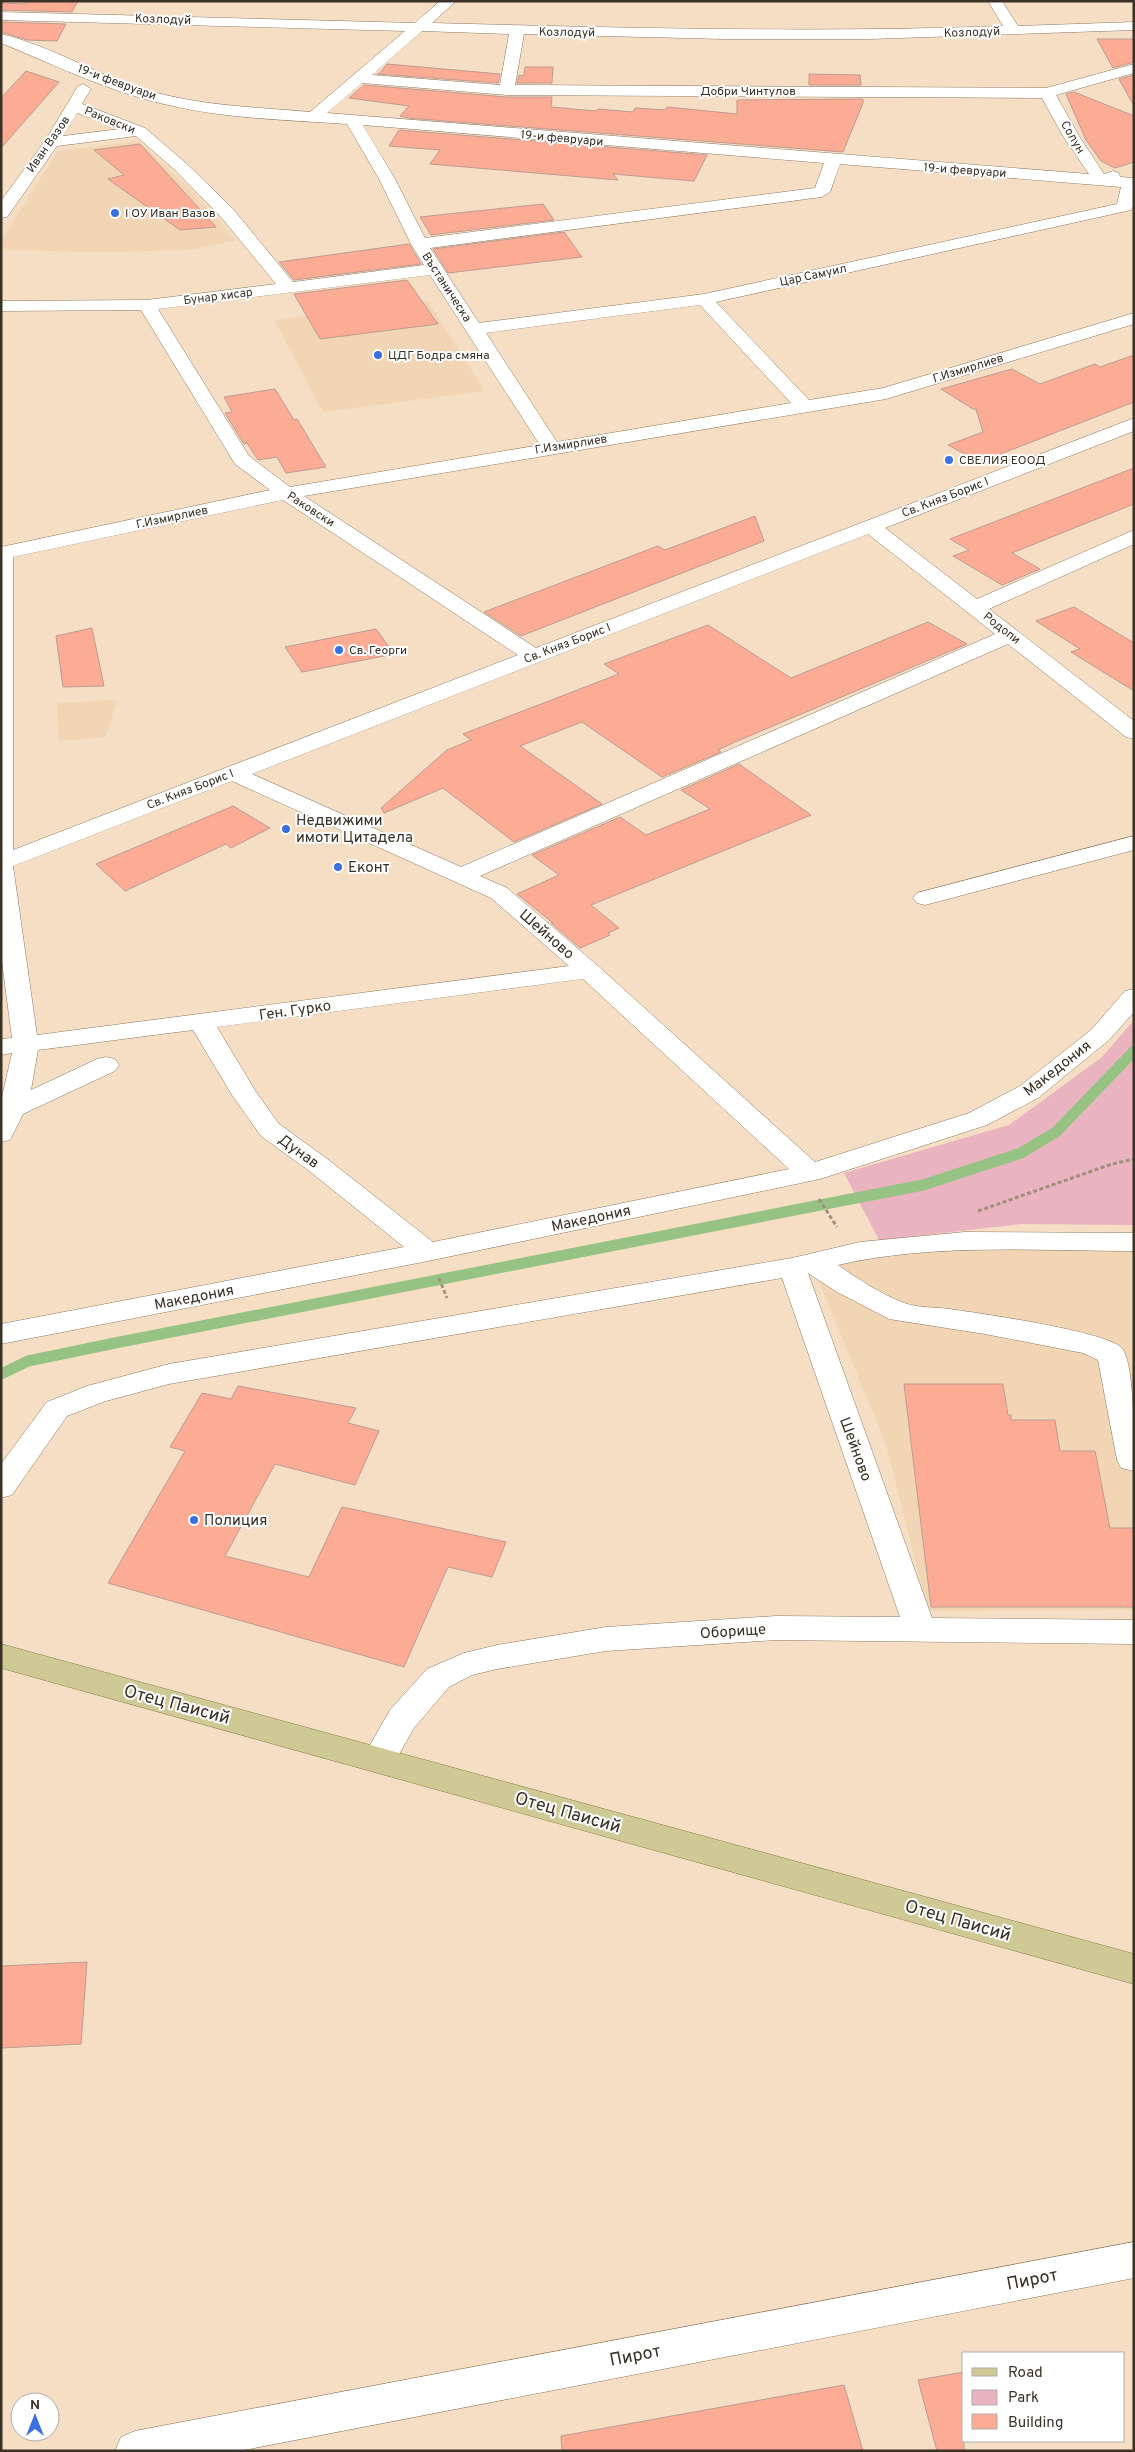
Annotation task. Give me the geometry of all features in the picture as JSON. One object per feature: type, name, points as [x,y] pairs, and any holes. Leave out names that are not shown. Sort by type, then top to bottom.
[{"type":"main road","name":"Отец Паисий","points":[[1,1656],[1134,1969]]},
{"type":"street","points":[[100,17],[103,1]]},
{"type":"street","points":[[312,118],[448,1]]},
{"type":"street","points":[[995,1],[1014,30]]},
{"type":"street","name":"Козлодуй","points":[[1,16],[100,17],[517,31],[870,35],[1134,26]]},
{"type":"street","points":[[507,90],[517,31]]},
{"type":"street","name":"19-и февруари","points":[[1,38],[140,93],[174,102],[217,109],[833,160],[1101,180]]},
{"type":"street","name":"Добри Чинтулов","points":[[358,78],[507,90],[1048,93],[1134,68]]},
{"type":"street","name":"Иван Вазов","points":[[1,213],[18,176],[52,142],[91,74]]},
{"type":"street","name":"Солун","points":[[1048,93],[1071,136],[1101,180]]},
{"type":"street","name":"Раковски","points":[[74,106],[139,131],[181,166],[226,213],[288,287]]},
{"type":"street","name":"Въстаническа","points":[[353,120],[387,179],[419,244],[551,447]]},
{"type":"street","points":[[52,142],[139,131]]},
{"type":"street","points":[[419,244],[822,192],[833,160]]},
{"type":"street","name":"Цар Самуил","points":[[474,329],[704,299],[1125,207],[1133,178],[1101,180]]},
{"type":"street","name":"Бунар хисар","points":[[1,306],[147,305],[435,269]]},
{"type":"street","points":[[704,299],[806,408]]},
{"type":"street","name":"Раковски","points":[[147,305],[242,460],[286,493],[534,656]]},
{"type":"street","name":"Г.Измирлиев","points":[[2,553],[286,493],[551,447],[806,408],[886,393],[1134,318]]},
{"type":"street","name":"Св. Княз Борис I","points":[[1,863],[870,526],[1128,431]]},
{"type":"street","name":"Родопи","points":[[870,526],[1134,732]]},
{"type":"street","points":[[976,607],[1134,536]]},
{"type":"street","points":[[1,1134],[14,1108],[23,1072],[26,1044],[1,863],[2,553]]},
{"type":"street","points":[[462,875],[1011,635]]},
{"type":"street","name":"Шейново","points":[[232,773],[499,893],[589,971],[812,1182]]},
{"type":"street","points":[[925,898],[1134,843]]},
{"type":"street","name":"Ген. Гурко","points":[[1,1047],[202,1023],[589,971]]},
{"type":"street","name":"Македония","points":[[1,1334],[428,1252],[812,1182],[978,1120],[1029,1092],[1100,1035],[1134,996]]},
{"type":"street","name":"Дунав","points":[[202,1023],[245,1095],[270,1130],[317,1164],[428,1252]]},
{"type":"street","points":[[14,1108],[106,1066]]},
{"type":"street","points":[[1,1487],[57,1409],[97,1393],[179,1372],[803,1265],[860,1250],[965,1241],[1134,1242]]},
{"type":"street","points":[[803,1265],[899,1312],[985,1324],[1090,1344],[1123,1354],[1132,1460],[1134,1460]]},
{"type":"street","name":"Шейново","points":[[803,1265],[920,1630]]},
{"type":"street","name":"Оборище","points":[[379,1759],[402,1720],[438,1678],[464,1665],[497,1657],[606,1639],[758,1629],[1134,1632]]},
{"type":"street","name":"Пирот","points":[[135,2451],[1134,2260]]},
{"type":"path","points":[[940,1244],[973,1213],[1086,1172],[1134,1159]]},
{"type":"path","points":[[812,1182],[833,1223]]},
{"type":"shaded area","name":"I ОУ Иван Вазов","points":[[138,141],[186,185],[236,240],[190,250],[104,252],[1,250],[1,240],[58,151]]},
{"type":"shaded area","name":"ЦДГ Бодра смяна","points":[[428,301],[485,391],[323,412],[274,320]]},
{"type":"shaded area","points":[[117,700],[106,737],[59,741],[57,703]]},
{"type":"shaded area","points":[[1134,1248],[1134,1610],[928,1611],[886,1445],[818,1279],[840,1265],[895,1252]]},
{"type":"green space","points":[[1134,1020],[1134,1225],[1022,1224],[879,1240],[844,1173],[1009,1125],[1102,1057]]},
{"type":"building","points":[[27,1],[78,1],[72,12],[1,10],[1,3],[25,4]]},
{"type":"building","points":[[1,22],[66,24],[57,41],[27,40],[1,32]]},
{"type":"building","points":[[1097,39],[1134,39],[1134,62],[1113,68]]},
{"type":"building","points":[[387,64],[500,74],[498,83],[377,74]]},
{"type":"building","points":[[525,67],[553,67],[552,83],[517,83],[519,75],[524,76]]},
{"type":"building","points":[[26,71],[59,82],[1,148],[1,98]]},
{"type":"building","points":[[809,74],[860,75],[861,85],[809,85]]},
{"type":"building","points":[[1134,75],[1134,106],[1119,79]]},
{"type":"building","points":[[364,85],[507,97],[552,97],[551,107],[596,111],[598,109],[633,112],[635,108],[665,110],[667,107],[737,114],[737,100],[863,99],[863,103],[843,152],[407,118],[400,116],[409,106],[349,98]]},
{"type":"building","points":[[1074,92],[1134,116],[1134,162],[1115,168],[1101,161],[1086,140],[1066,94]]},
{"type":"building","points":[[399,130],[707,155],[694,181],[613,174],[618,180],[430,164],[440,150],[389,146]]},
{"type":"building","points":[[140,144],[216,227],[180,230],[108,179],[124,175],[94,150]]},
{"type":"building","points":[[543,204],[554,220],[431,235],[420,217]]},
{"type":"building","points":[[564,232],[582,257],[448,273],[433,249]]},
{"type":"building","points":[[409,244],[421,264],[294,280],[279,262]]},
{"type":"building","points":[[407,280],[438,324],[320,339],[294,294]]},
{"type":"building","points":[[1134,355],[1134,402],[980,462],[948,445],[983,432],[976,409],[941,389],[1012,369],[1040,384],[1095,364],[1100,367]]},
{"type":"building","points":[[275,389],[294,420],[297,419],[326,467],[286,473],[277,457],[258,460],[247,443],[244,444],[225,413],[232,412],[224,397]]},
{"type":"building","points":[[1134,468],[1134,504],[1012,553],[1040,569],[1002,585],[953,556],[969,550],[950,539]]},
{"type":"building","points":[[755,516],[764,541],[521,636],[484,612],[658,546],[665,550]]},
{"type":"building","points":[[1074,607],[1134,643],[1134,691],[1071,652],[1080,649],[1036,621]]},
{"type":"building","points":[[928,622],[967,644],[735,742],[718,750],[721,752],[662,777],[582,722],[520,746],[602,804],[514,842],[443,788],[384,813],[381,808],[447,750],[471,740],[463,734],[619,674],[604,664],[708,625],[791,678]]},
{"type":"building","points":[[92,628],[104,686],[63,687],[56,636]]},
{"type":"building","name":"Св. Георги","points":[[376,629],[394,654],[302,672],[285,647]]},
{"type":"building","points":[[739,764],[811,815],[591,905],[619,928],[608,933],[610,935],[580,948],[517,894],[559,875],[532,855],[620,817],[646,835],[710,809],[681,790]]},
{"type":"building","points":[[233,806],[270,828],[231,848],[226,844],[125,891],[96,864]]},
{"type":"building","points":[[904,1384],[1003,1384],[1008,1415],[1011,1415],[1011,1420],[1055,1420],[1060,1451],[1095,1451],[1110,1528],[1134,1528],[1134,1607],[931,1607]]},
{"type":"building","name":"Полиция","points":[[238,1386],[356,1408],[348,1423],[379,1431],[355,1485],[275,1464],[225,1556],[309,1577],[342,1507],[506,1542],[492,1577],[448,1567],[404,1667],[108,1583],[185,1451],[170,1447],[202,1393],[231,1399]]},
{"type":"building","points":[[87,1962],[81,2044],[1,2048],[1,1966]]},
{"type":"building","points":[[962,2372],[962,2442],[964,2442],[964,2451],[937,2451],[918,2380]]},
{"type":"building","points":[[844,2385],[863,2451],[562,2451],[561,2436]]},
{"type":"waterway","points":[[1,1374],[28,1361],[120,1342],[923,1185],[1021,1153],[1056,1132],[1134,1051]]},
{"type":"place","name":"I ОУ Иван Вазов","points":[[115,213]]},
{"type":"place","name":"ЦДГ Бодра смяна","points":[[378,355]]},
{"type":"place","name":"СВЕЛИЯ ЕООД","points":[[949,460]]},
{"type":"place","name":"Св. Георги","points":[[339,650]]},
{"type":"place","name":"Недвижими имоти Цитадела","points":[[286,829]]},
{"type":"place","name":"Еконт","points":[[338,867]]},
{"type":"place","name":"Полиция","points":[[194,1520]]}]
